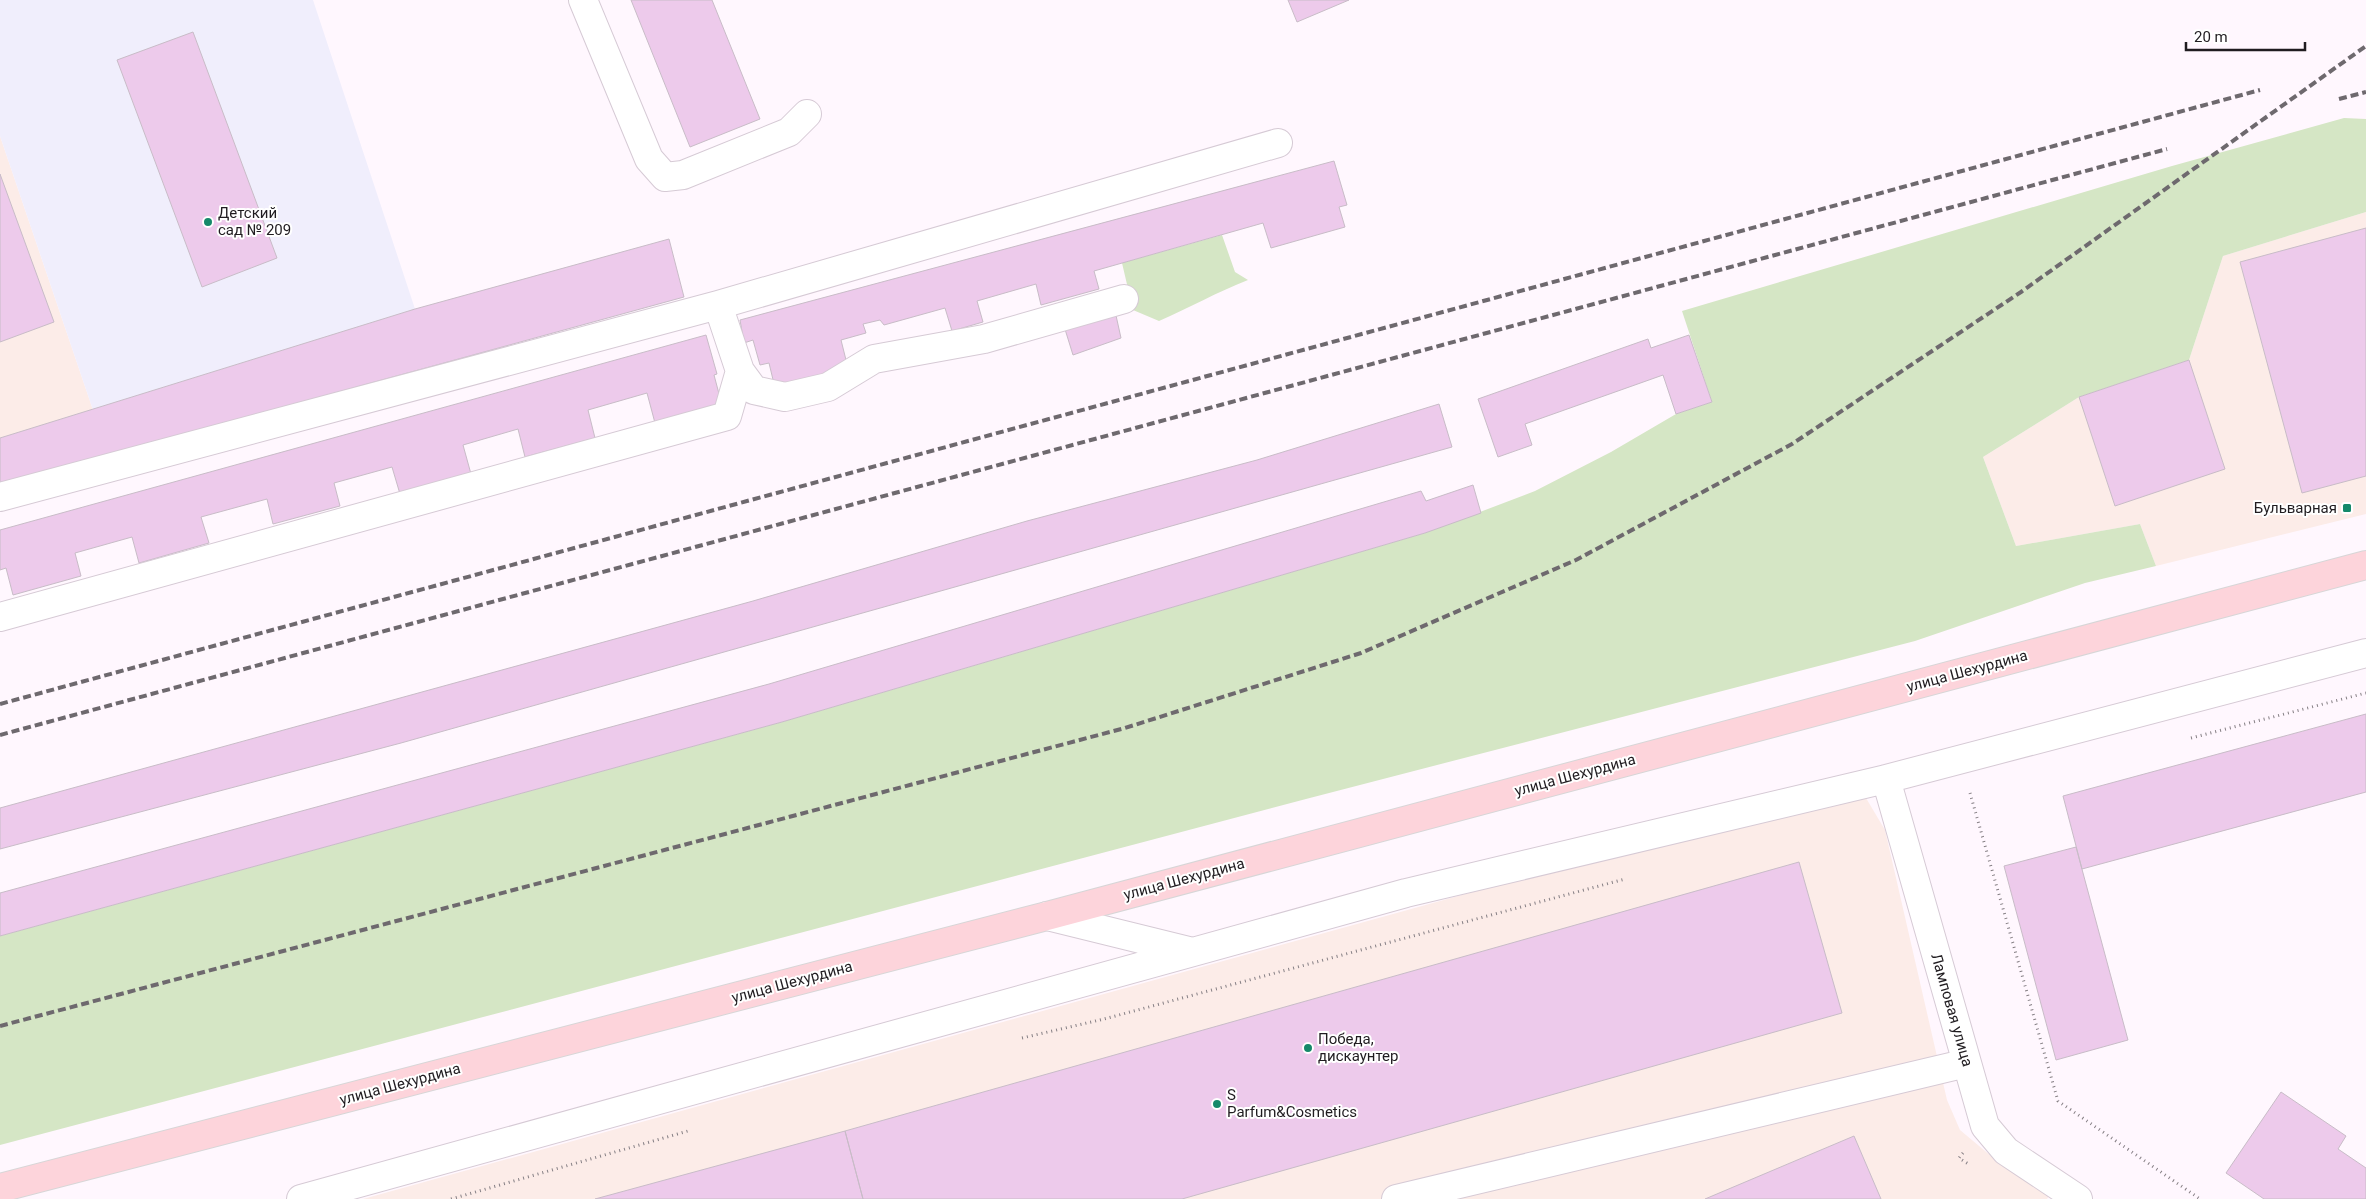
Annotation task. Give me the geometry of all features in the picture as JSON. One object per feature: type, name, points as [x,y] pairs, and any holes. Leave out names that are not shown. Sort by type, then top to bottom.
[{"type":"main road","name":"улица Шехурдина","points":[[0,1188],[1048,916],[2366,565]]},
{"type":"street","points":[[583,0],[649,159],[665,177],[683,175],[789,132],[807,114]]},
{"type":"street","points":[[0,497],[718,305],[1278,143]]},
{"type":"street","points":[[718,305],[740,371],[754,390],[785,396],[828,387],[874,359],[984,339],[1124,299]]},
{"type":"street","points":[[0,617],[727,416],[740,371]]},
{"type":"street","points":[[301,1199],[1406,893],[1886,779],[2366,653]]},
{"type":"street","name":"Ламповая улица","points":[[1886,779],[1985,1126],[2006,1151],[2078,1199]]},
{"type":"street","points":[[1048,916],[1191,952]]},
{"type":"street","points":[[1396,1199],[1967,1062]]},
{"type":"path","points":[[2184,740],[2366,693]]},
{"type":"path","points":[[1961,795],[1979,791]]},
{"type":"path","points":[[1970,793],[2058,1101],[2200,1199]]},
{"type":"path","points":[[1018,1039],[1104,1019],[1631,878]]},
{"type":"path","points":[[451,1199],[696,1128]]},
{"type":"shaded area","name":"Детский сад № 209","points":[[0,0],[313,0],[415,309],[93,410],[0,136]]},
{"type":"shaded area","points":[[0,136],[93,410],[0,438]]},
{"type":"shaded area","points":[[2366,212],[2366,514],[2156,566],[2140,524],[2016,546],[1983,457],[2079,397],[2189,360],[2223,256]]},
{"type":"shaded area","points":[[1834,792],[1866,798],[1885,830],[1947,1100],[1960,1130],[1997,1161],[2049,1196],[2047,1199],[363,1199]]},
{"type":"green space","points":[[2344,118],[2366,119],[2366,212],[2223,256],[2189,360],[2079,397],[1983,457],[2016,546],[2140,524],[2156,566],[2085,583],[1915,641],[1306,799],[0,1145],[0,936],[782,722],[1425,533],[1535,491],[1611,452],[1676,414],[1712,402],[1682,311],[2172,166]]},
{"type":"green space","points":[[1222,235],[1235,272],[1248,280],[1159,321],[1133,310],[1122,263]]},
{"type":"building","points":[[631,0],[712,0],[760,119],[690,147]]},
{"type":"building","points":[[1288,0],[1349,0],[1297,22]]},
{"type":"building","points":[[193,32],[277,258],[202,287],[117,60]]},
{"type":"building","points":[[1334,161],[1347,205],[1339,207],[1345,227],[1271,248],[1263,223],[1094,271],[1099,289],[1041,305],[1036,284],[977,301],[983,322],[952,331],[945,308],[884,325],[880,320],[863,324],[866,333],[841,340],[848,368],[775,388],[769,363],[760,365],[753,340],[744,343],[740,320]]},
{"type":"building","points":[[0,174],[54,322],[0,342]]},
{"type":"building","points":[[2366,228],[2366,476],[2302,493],[2240,262]]},
{"type":"building","points":[[669,239],[684,297],[0,485],[0,438],[415,309]]},
{"type":"building","points":[[1115,311],[1121,338],[1073,355],[1064,326]]},
{"type":"building","points":[[706,335],[717,374],[714,375],[722,405],[655,423],[647,393],[588,410],[595,438],[525,457],[518,429],[463,445],[471,474],[400,494],[392,467],[334,483],[340,506],[273,524],[267,499],[201,517],[209,543],[139,563],[132,537],[75,553],[81,576],[13,595],[6,568],[0,570],[0,530]]},
{"type":"building","points":[[1689,335],[1712,402],[1676,414],[1663,375],[1525,424],[1532,445],[1498,457],[1478,399],[1648,339],[1651,348]]},
{"type":"building","points":[[2189,360],[2225,469],[2115,506],[2079,397]]},
{"type":"building","points":[[1439,404],[1452,447],[401,743],[0,849],[0,808],[753,601],[1027,521],[1257,460]]},
{"type":"building","points":[[1473,485],[1481,513],[1425,533],[782,722],[0,936],[0,893],[769,684],[1421,491],[1426,501]]},
{"type":"building","points":[[2366,714],[2366,792],[2082,869],[2063,796]]},
{"type":"building","points":[[2076,847],[2128,1040],[2056,1060],[2004,866]]},
{"type":"building","points":[[1799,862],[1842,1013],[1182,1199],[863,1199],[845,1131]]},
{"type":"building","points":[[2281,1092],[2346,1136],[2338,1149],[2366,1168],[2366,1199],[2264,1199],[2226,1173]]},
{"type":"building","points":[[845,1131],[863,1199],[595,1199]]},
{"type":"building","points":[[1854,1136],[1881,1199],[1705,1199]]},
{"type":"railway","points":[[0,1026],[1125,728],[1361,653],[1576,560],[1792,444],[2021,292],[2366,46]]},
{"type":"railway","points":[[0,704],[2260,90]]},
{"type":"railway","points":[[2339,99],[2366,92]]},
{"type":"railway","points":[[0,735],[2167,149]]},
{"type":"place","name":"Детский сад № 209","points":[[208,222]]},
{"type":"place","name":"Бульварная","points":[[2347,508]]},
{"type":"place","name":"Победа, дискаунтер","points":[[1308,1048]]},
{"type":"place","name":"S Parfum&Cosmetics","points":[[1217,1104]]}]
